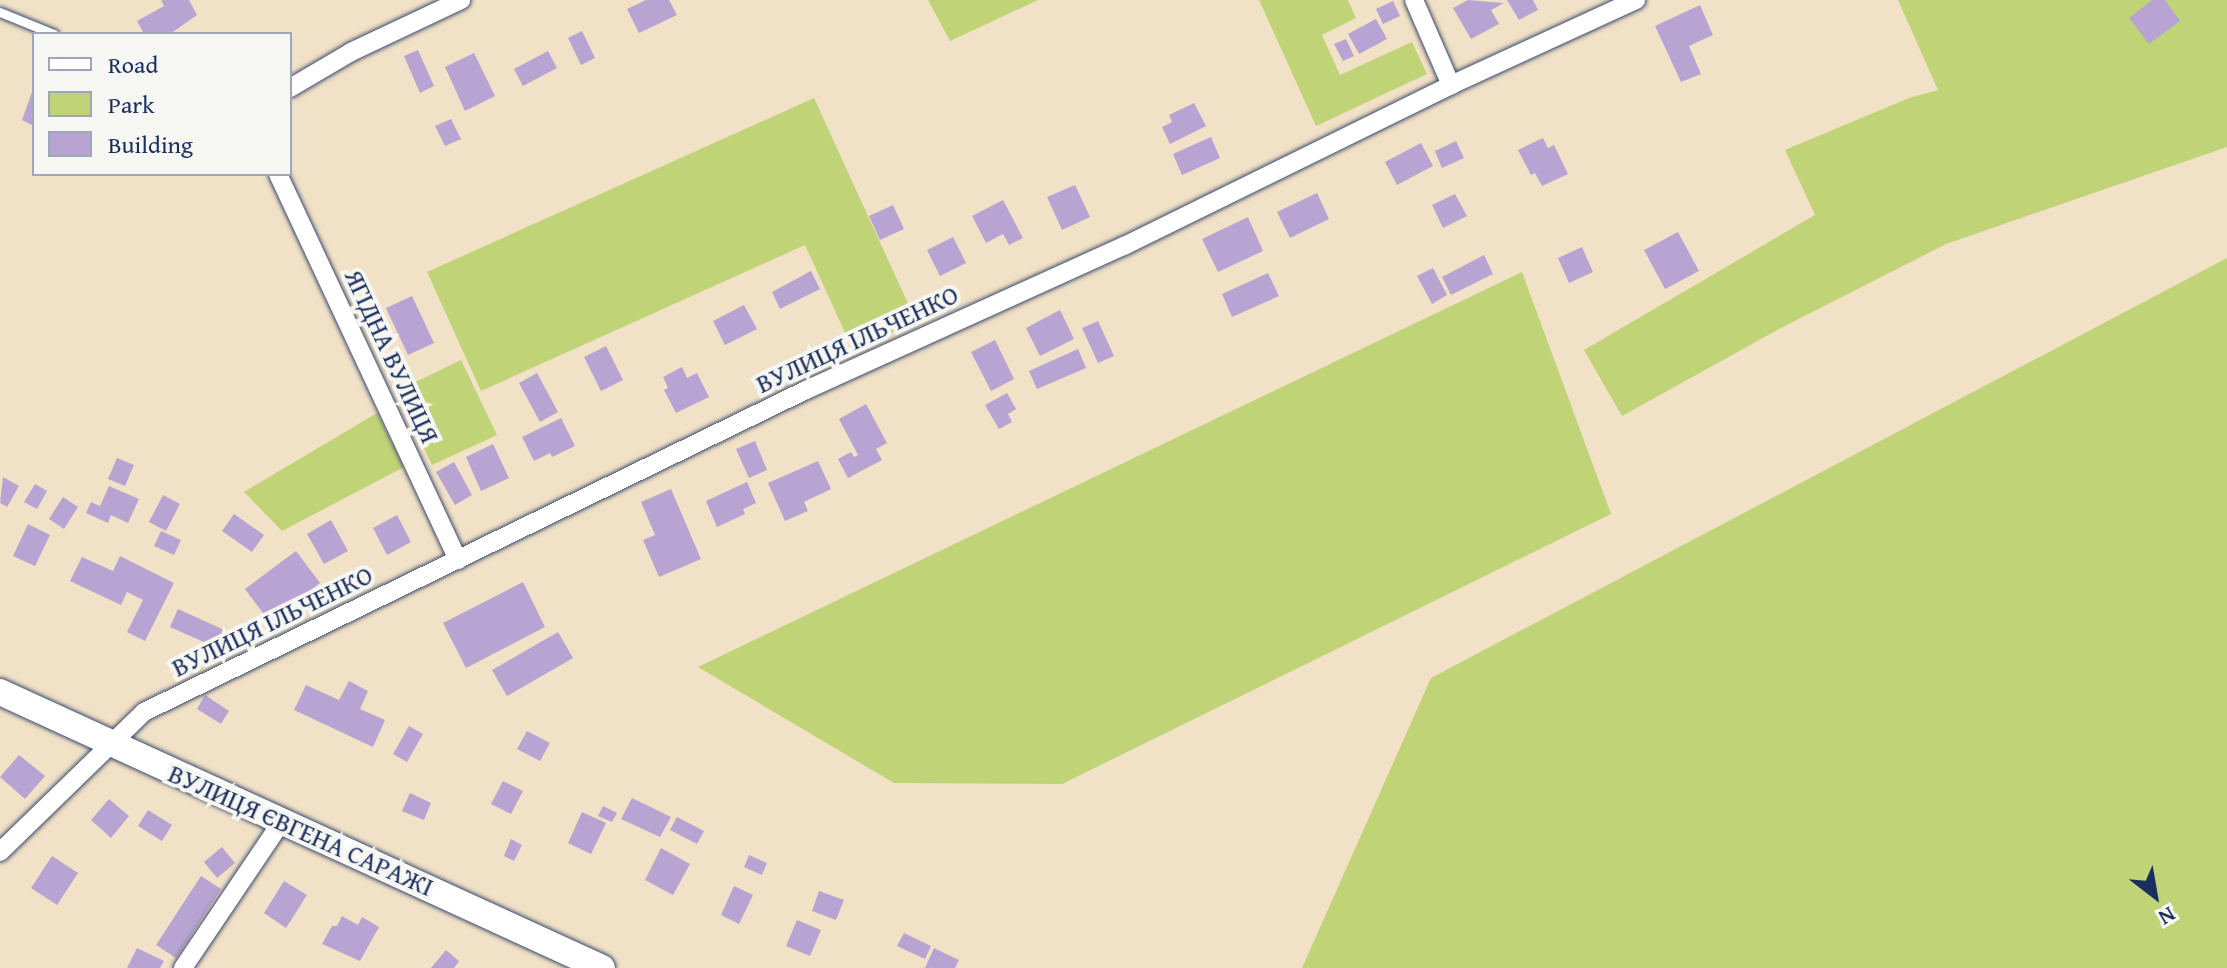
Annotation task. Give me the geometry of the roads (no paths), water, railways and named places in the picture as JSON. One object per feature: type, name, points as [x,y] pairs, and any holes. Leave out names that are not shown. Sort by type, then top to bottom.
[{"type":"main road","name":"ВУЛИЦЯ ЄВГЕНА САРАЖІ","points":[[0,692],[602,968]]},
{"type":"street","points":[[292,87],[351,52],[461,0]]},
{"type":"street","points":[[1414,0],[1451,85]]},
{"type":"street","name":"ВУЛИЦЯ ІЛЬЧЕНКО","points":[[0,852],[144,712],[806,390],[1124,246],[1451,85],[1636,0]]},
{"type":"street","name":"ЯГІДНА ВУЛИЦЯ","points":[[279,176],[458,560]]},
{"type":"street","points":[[183,968],[282,821]]},
{"type":"lane","points":[[0,12],[49,32]]}]
